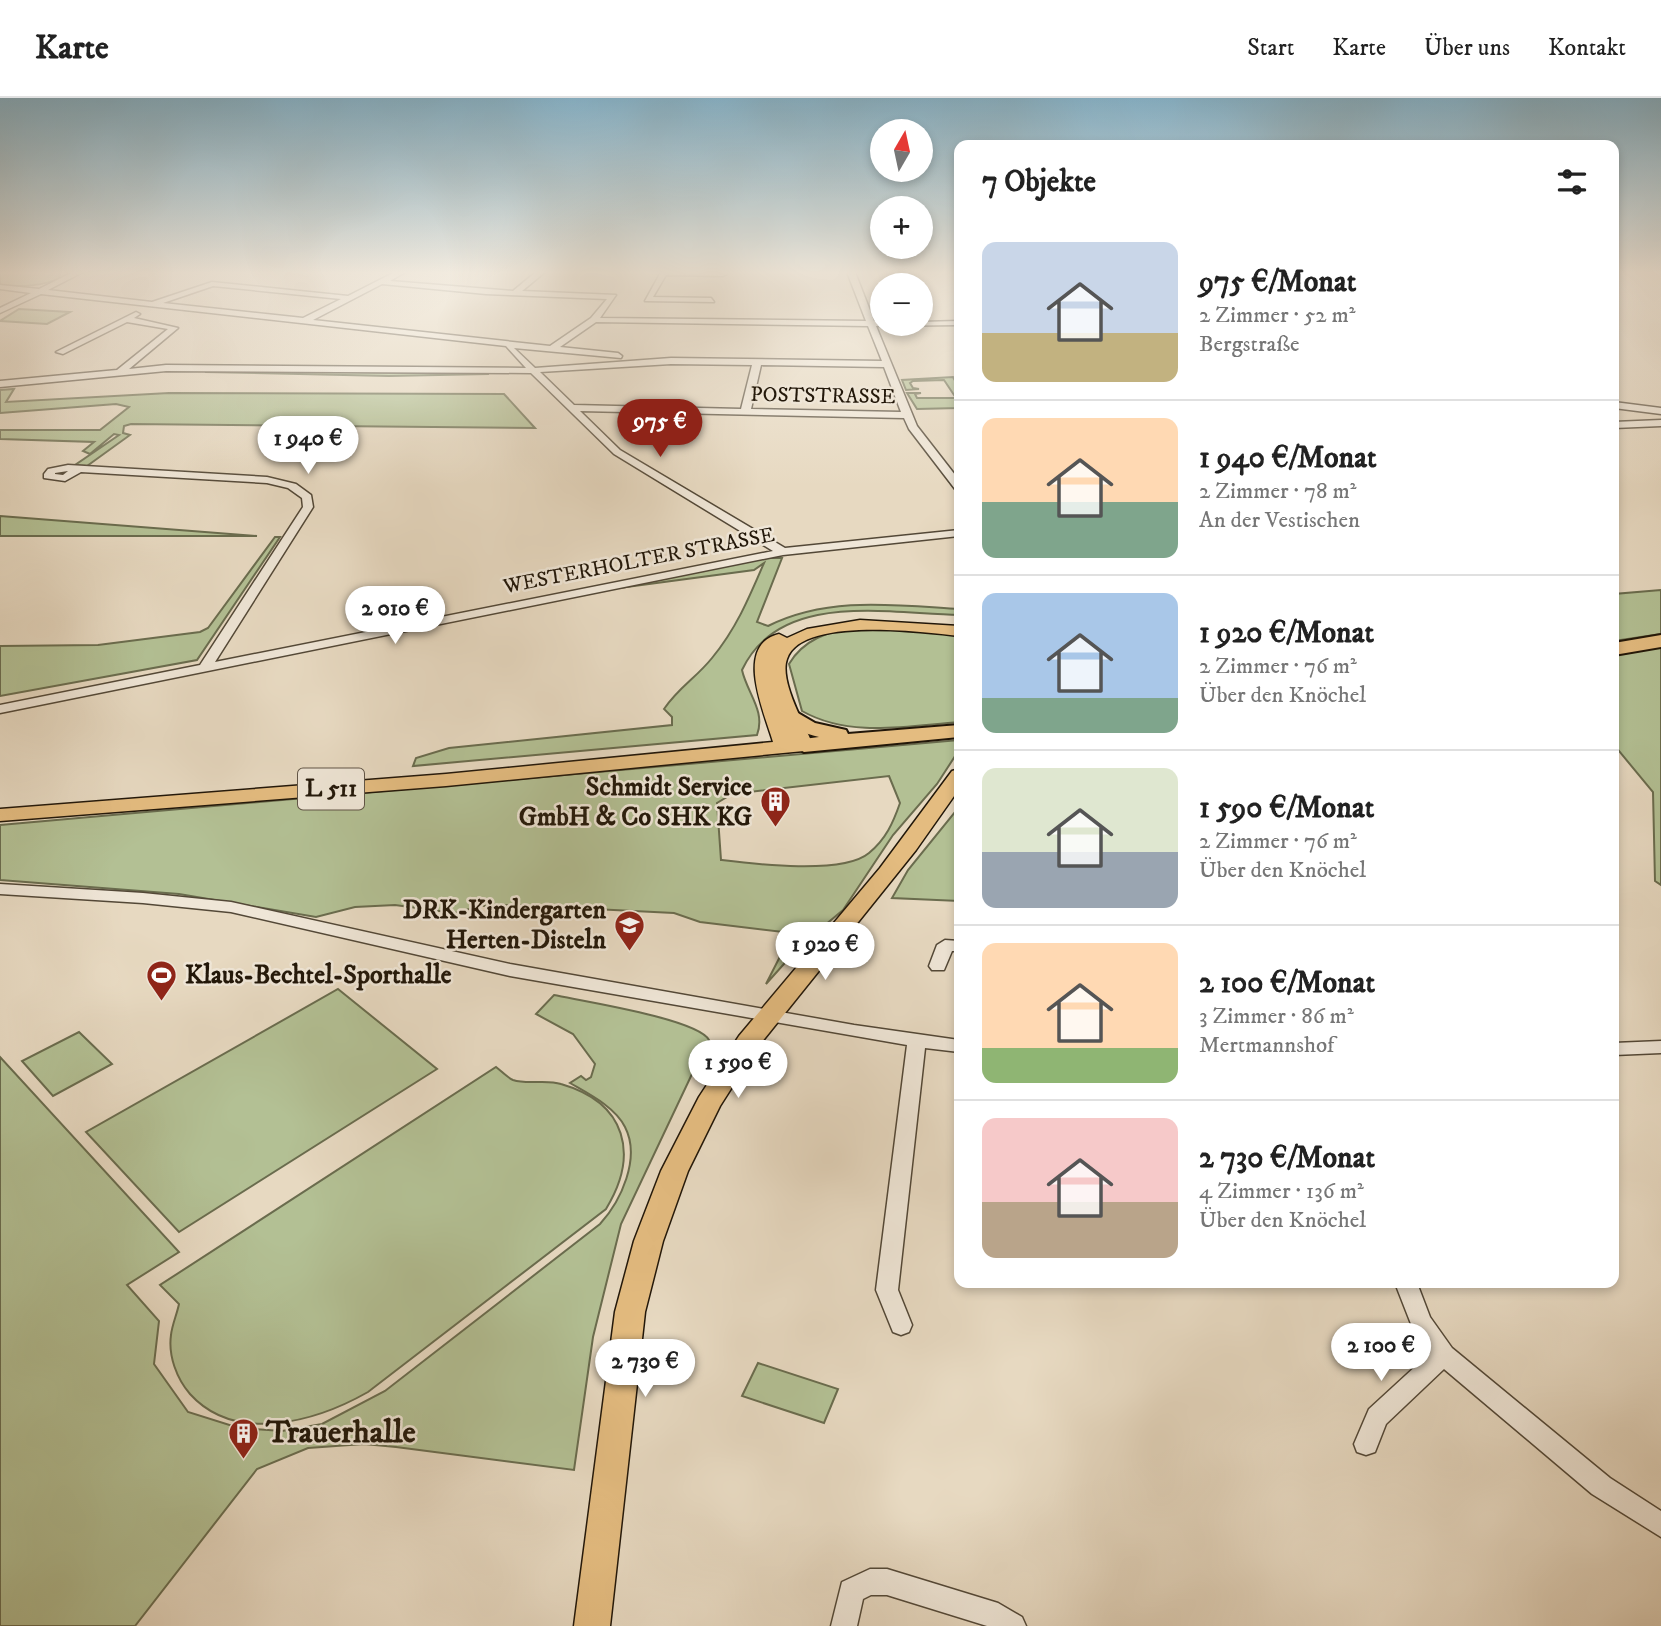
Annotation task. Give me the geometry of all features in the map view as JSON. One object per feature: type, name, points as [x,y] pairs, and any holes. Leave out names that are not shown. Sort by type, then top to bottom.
[{"type":"highway","points":[[1619,648],[1661,641]]},
{"type":"highway","name":"L 511","points":[[791,715],[808,728],[823,732],[854,737],[895,737]]},
{"type":"highway","name":"L 511","points":[[794,747],[954,731]]},
{"type":"main road","points":[[794,747],[761,671],[764,656],[780,638],[811,624],[859,617],[954,624]]},
{"type":"main road","points":[[794,747],[791,715],[777,670],[778,657],[802,637],[821,630],[861,624],[954,631]]},
{"type":"main road","name":"L 511","points":[[0,815],[794,747]]},
{"type":"main road","points":[[592,1626],[630,1312],[639,1268],[665,1196],[695,1129],[736,1061],[768,1017],[878,885],[954,782]]},
{"type":"street","points":[[60,352],[77,343]]},
{"type":"street","points":[[120,372],[155,343]]},
{"type":"street","points":[[505,343],[629,357],[637,362]]},
{"type":"street","points":[[551,348],[558,343]]},
{"type":"street","points":[[880,343],[906,415],[922,443],[954,482]]},
{"type":"street","points":[[511,344],[510,348],[617,452],[783,552]]},
{"type":"street","points":[[0,384],[180,368],[533,371],[637,362],[888,364]]},
{"type":"street","points":[[745,413],[757,362]]},
{"type":"street","points":[[1619,406],[1661,411]]},
{"type":"street","name":"POSTSTRASSE","points":[[572,408],[906,415]]},
{"type":"street","points":[[1619,425],[1661,423]]},
{"type":"street","points":[[77,471],[267,480],[292,486],[307,498],[308,508],[206,666]]},
{"type":"street","name":"WESTERHOLTER STRASSE","points":[[0,709],[783,552],[954,534]]},
{"type":"street","points":[[0,889],[143,898],[231,908],[510,970],[768,1017],[954,1045]]},
{"type":"street","points":[[938,966],[945,945],[954,946]]},
{"type":"street","points":[[901,1325],[887,1290],[916,1041]]},
{"type":"street","points":[[1619,1049],[1661,1046]]},
{"type":"street","points":[[1408,1288],[1421,1322],[1444,1354],[1601,1486],[1661,1525]]},
{"type":"street","points":[[1366,1444],[1377,1417],[1444,1354]]},
{"type":"street","points":[[844,1626],[851,1591],[870,1582],[887,1582],[986,1612],[1013,1626]]},
{"type":"green space","points":[[205,372],[489,374],[389,376]]},
{"type":"green space","points":[[953,377],[954,395],[944,380],[913,381],[910,383],[913,388],[919,389],[906,390],[902,380]]},
{"type":"green space","points":[[14,389],[6,402],[169,393],[504,394],[535,428],[131,424],[124,426],[123,433],[130,435],[87,466],[75,465],[119,435],[114,434],[90,454],[83,451],[94,442],[0,439],[0,430],[100,430],[129,407],[116,404],[0,413],[0,390]]},
{"type":"green space","points":[[907,393],[921,393],[915,394],[917,398],[954,398],[954,408],[917,409]]},
{"type":"green space","points":[[0,516],[257,536],[0,536]]},
{"type":"green space","points":[[275,537],[280,537],[197,660],[0,696],[0,646],[98,645],[200,632],[208,628]]},
{"type":"green space","points":[[765,558],[782,558],[757,622],[768,626],[791,616],[838,606],[886,605],[954,609],[954,615],[838,612],[809,617],[782,628],[759,645],[742,670],[758,710],[757,735],[413,766],[416,758],[449,748],[672,725],[672,717],[664,709],[721,647],[741,613],[764,563],[754,570],[619,588]]},
{"type":"green space","points":[[1661,590],[1661,634],[1619,640],[1619,594]]},
{"type":"green space","points":[[856,627],[954,632],[954,722],[859,727],[839,725],[802,711],[789,664],[809,643],[836,631]]},
{"type":"green space","points":[[1661,647],[1661,885],[1655,881],[1653,792],[1619,751],[1619,654]]},
{"type":"green space","points":[[954,740],[954,758],[937,784],[893,835],[843,910],[800,946],[766,984],[792,933],[700,922],[674,913],[513,905],[481,906],[454,913],[395,905],[355,907],[316,917],[179,894],[0,880],[0,825]],"holes":[[[889,776],[900,803],[892,824],[880,842],[857,860],[819,866],[754,864],[721,860],[717,803],[732,794]]]},
{"type":"green space","points":[[954,813],[954,901],[892,898],[908,870]]},
{"type":"green space","points":[[338,989],[437,1069],[179,1232],[86,1132]]},
{"type":"green space","points":[[554,995],[663,1018],[700,1032],[709,1040],[704,1052],[701,1051],[695,1058],[698,1060],[692,1074],[621,1224],[593,1337],[574,1470],[364,1444],[308,1448],[257,1469],[135,1626],[0,1626],[0,1057],[179,1252],[127,1285],[159,1321],[154,1364],[188,1412],[239,1428],[282,1431],[322,1424],[385,1391],[600,1224],[615,1204],[630,1165],[629,1139],[625,1127],[615,1113],[570,1083],[581,1076],[586,1080],[591,1077],[595,1064],[573,1034],[536,1014]]},
{"type":"green space","points":[[79,1032],[112,1064],[53,1096],[22,1061]]},
{"type":"green space","points":[[496,1067],[513,1080],[561,1084],[583,1093],[601,1104],[613,1118],[621,1133],[624,1151],[616,1189],[606,1209],[368,1392],[348,1403],[301,1419],[253,1423],[230,1419],[209,1410],[190,1394],[177,1374],[170,1343],[179,1304],[160,1285]]},
{"type":"green space","points":[[758,1363],[838,1389],[824,1423],[742,1396]]},
{"type":"place","name":"Schmidt Service GmbH & Co SHK KG","points":[[775,829]]},
{"type":"place","name":"DRK-Kindergarten Herten-Disteln","points":[[629,952]]},
{"type":"place","name":"Klaus-Bechtel-Sporthalle","points":[[162,1002]]},
{"type":"place","name":"Trauerhalle","points":[[243,1460]]}]
